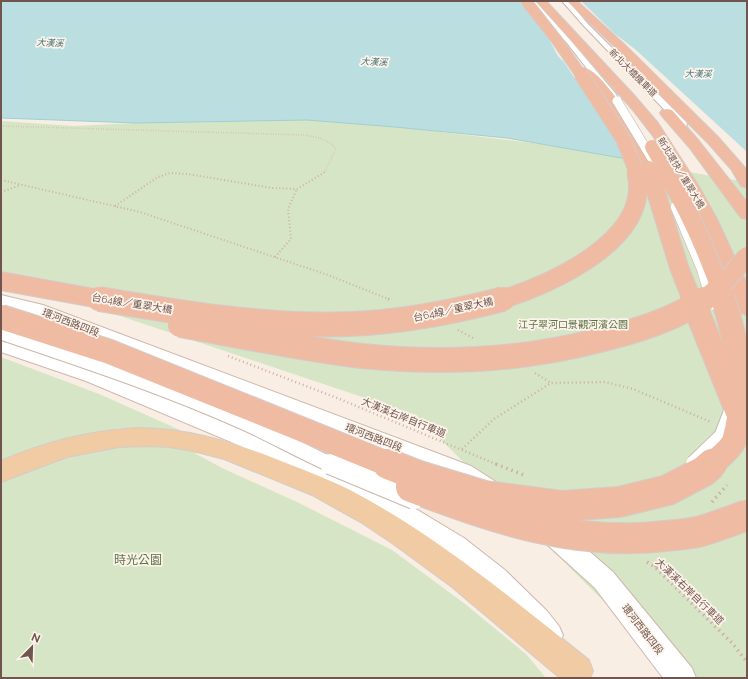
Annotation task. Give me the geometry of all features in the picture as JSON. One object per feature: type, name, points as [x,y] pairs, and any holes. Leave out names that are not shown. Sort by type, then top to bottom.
[{"type":"highway","name":"台64線／重翠大橋","points":[[1,281],[223,317],[279,323],[339,324],[405,319],[465,308],[523,293],[566,274],[601,251],[624,226],[636,204],[638,180],[628,152],[607,113],[575,64],[526,1]]},
{"type":"highway","name":"新北環快／重翠大橋","points":[[541,1],[625,93],[675,138],[711,192]]},
{"type":"highway","name":"新北環快／重翠大橋","points":[[556,1],[625,93],[633,100],[666,144],[697,197],[727,257],[747,309]]},
{"type":"highway","points":[[572,1],[621,47],[713,140],[737,167],[747,183]]},
{"type":"highway","points":[[575,64],[591,78],[610,101],[634,139],[648,168],[659,199],[679,267],[747,436]]},
{"type":"highway","points":[[649,77],[668,88],[738,151],[747,162]]},
{"type":"highway","points":[[1,317],[110,352],[416,475],[485,496],[562,506],[619,502],[668,490],[704,471],[734,442],[745,409],[744,372],[737,341],[714,270],[677,190],[624,101],[625,93],[655,100],[673,119],[747,214]]},
{"type":"highway","name":"台64線／重翠大橋","points":[[1,295],[310,348],[388,358],[459,359],[520,356],[585,345],[646,328],[691,308],[724,283],[742,249]]},
{"type":"highway","points":[[742,249],[747,263]]},
{"type":"highway","points":[[1,324],[103,358],[168,383],[410,487],[473,510],[529,527],[582,536],[639,539],[697,532],[747,515]]},
{"type":"main road","name":"環河西路四段","points":[[1,300],[37,309],[80,325],[368,434],[463,472],[532,516],[604,580],[680,678]]},
{"type":"main road","points":[[1,345],[93,376],[363,488],[455,546],[496,578],[538,620],[579,674]]},
{"type":"main road","points":[[1,472],[26,460],[50,452],[105,440],[136,437],[172,439],[226,450],[301,479],[340,497],[377,519],[439,561],[505,611],[579,674]]},
{"type":"street","points":[[1,310],[116,348],[419,466],[487,486],[561,496],[614,493],[658,481],[692,465],[722,436],[732,409],[733,376],[726,340],[703,269],[672,197],[646,146],[625,93],[609,88],[532,1]]},
{"type":"street","name":"新北大橋機車道","points":[[565,1],[586,25],[679,119],[747,204]]},
{"type":"street","points":[[1,332],[126,375],[247,424],[405,496],[468,521],[529,539],[584,549],[643,551],[704,543],[747,530]]},
{"type":"path","points":[[1,126],[192,130],[303,135],[320,138],[331,142],[336,149],[324,172],[297,188],[272,188],[188,174],[170,173],[158,177],[115,206]]},
{"type":"path","points":[[1,180],[140,212],[328,275],[398,303]]},
{"type":"path","points":[[1,192],[22,184]]},
{"type":"path","points":[[275,257],[291,238],[288,209],[297,188]]},
{"type":"path","points":[[455,329],[476,339]]},
{"type":"path","name":"大漢溪右岸自行車道","points":[[220,353],[462,449],[527,477]]},
{"type":"path","points":[[534,372],[551,383]]},
{"type":"path","points":[[462,449],[494,419],[551,383],[605,382],[633,389],[718,425]]},
{"type":"path","name":"大漢溪右岸自行車道","points":[[642,558],[655,567],[728,639],[747,662]]},
{"type":"green space","name":"江子翠河口景觀河濱公園","points":[[297,115],[549,145],[747,171],[747,678],[681,678],[416,415],[1,276],[1,121],[74,126]]},
{"type":"green space","points":[[1,357],[99,394],[180,430],[182,433],[119,428],[60,443],[1,465]]},
{"type":"green space","name":"時光公園","points":[[127,441],[192,448],[196,454],[224,469],[297,502],[392,550],[465,604],[526,654],[546,678],[1,678],[1,478],[48,457]]},
{"type":"water","name":"大漢溪","points":[[1,1],[747,1],[747,180],[507,138],[395,127],[307,120],[136,123],[1,118]]},
{"type":"pier","points":[[522,1],[581,1],[615,34],[636,50],[746,151],[747,182],[625,161],[614,137],[564,62],[558,56],[544,30]]}]
